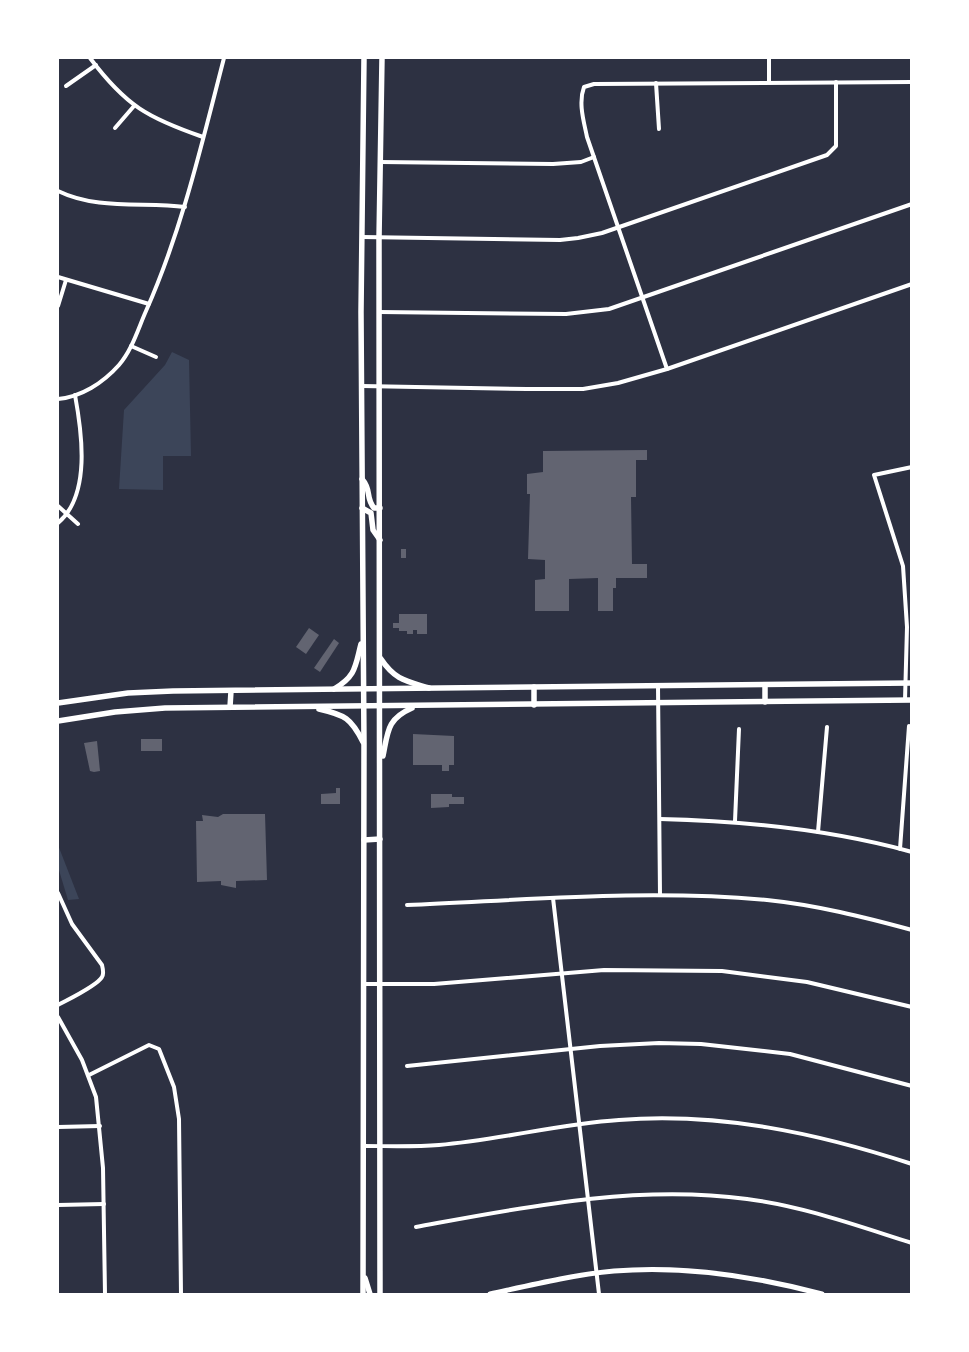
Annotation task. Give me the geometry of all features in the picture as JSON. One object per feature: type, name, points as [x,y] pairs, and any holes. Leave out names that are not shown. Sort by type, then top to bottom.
[{"type":"main road","points":[[363,1294],[364,690],[362,237],[364,58]]},
{"type":"main road","points":[[380,1294],[379,238],[382,58]]},
{"type":"main road","points":[[362,479],[368,486],[371,505],[374,508],[380,508]]},
{"type":"main road","points":[[362,508],[371,513],[373,530],[380,540]]},
{"type":"main road","points":[[332,689],[346,682],[354,673],[363,634]]},
{"type":"main road","points":[[380,658],[389,671],[401,680],[436,690]]},
{"type":"main road","points":[[58,703],[136,693],[909,683]]},
{"type":"main road","points":[[765,686],[765,702]]},
{"type":"main road","points":[[534,687],[534,705]]},
{"type":"main road","points":[[230,707],[231,691]]},
{"type":"main road","points":[[58,719],[140,710],[230,707],[380,707],[908,700]]},
{"type":"main road","points":[[380,770],[389,724],[402,712],[416,706]]},
{"type":"main road","points":[[310,707],[341,714],[356,726],[364,743]]},
{"type":"main road","points":[[364,840],[380,839]]},
{"type":"main road","points":[[363,1269],[370,1294]]},
{"type":"street","points":[[90,58],[134,106],[157,120],[203,137]]},
{"type":"street","points":[[58,399],[89,390],[110,374],[126,356],[131,346],[149,304],[185,207],[224,58]]},
{"type":"street","points":[[769,58],[769,82]]},
{"type":"street","points":[[66,86],[96,65]]},
{"type":"street","points":[[667,369],[594,158],[582,114],[582,98],[586,86],[769,82],[912,82]]},
{"type":"street","points":[[362,237],[560,240],[586,236],[618,227],[828,155],[836,146],[836,82]]},
{"type":"street","points":[[656,84],[660,129]]},
{"type":"street","points":[[116,128],[134,106]]},
{"type":"street","points":[[380,162],[553,164],[581,162],[594,158]]},
{"type":"street","points":[[58,190],[70,197],[107,204],[185,207]]},
{"type":"street","points":[[379,312],[574,314],[609,309],[912,204]]},
{"type":"street","points":[[58,277],[149,304]]},
{"type":"street","points":[[58,306],[66,280]]},
{"type":"street","points":[[362,386],[379,388],[583,388],[618,383],[667,369],[912,284]]},
{"type":"street","points":[[131,346],[156,357]]},
{"type":"street","points":[[58,523],[66,514],[75,497],[82,452],[81,428],[75,395]]},
{"type":"street","points":[[908,700],[906,583],[896,539],[874,475],[912,467]]},
{"type":"street","points":[[58,506],[78,524]]},
{"type":"street","points":[[906,583],[912,584]]},
{"type":"street","points":[[658,686],[660,895]]},
{"type":"street","points":[[900,849],[909,726]]},
{"type":"street","points":[[818,832],[826,727]]},
{"type":"street","points":[[735,821],[739,729]]},
{"type":"street","points":[[660,819],[735,821],[818,832],[912,852]]},
{"type":"street","points":[[58,893],[63,908],[72,924],[102,965],[103,973],[101,979],[95,984],[58,1005]]},
{"type":"street","points":[[407,905],[660,895],[768,900],[828,909],[912,930]]},
{"type":"street","points":[[553,898],[599,1294]]},
{"type":"street","points":[[58,912],[63,908]]},
{"type":"street","points":[[363,984],[434,984],[650,969],[744,973],[838,988],[912,1007]]},
{"type":"street","points":[[58,1017],[89,1075],[96,1097],[100,1126],[104,1204],[104,1294]]},
{"type":"street","points":[[407,1066],[570,1049],[659,1043],[738,1048],[822,1061],[912,1086]]},
{"type":"street","points":[[89,1075],[149,1045],[159,1048],[174,1087],[178,1109],[181,1294]]},
{"type":"street","points":[[364,1146],[438,1145],[579,1124],[664,1119],[766,1126],[827,1139],[912,1164]]},
{"type":"street","points":[[58,1127],[100,1126]]},
{"type":"street","points":[[416,1227],[527,1206],[588,1198],[678,1194],[747,1199],[800,1209],[912,1243]]},
{"type":"street","points":[[58,1205],[104,1204]]},
{"type":"street","points":[[490,1294],[552,1281],[597,1274],[644,1270],[711,1272],[777,1283],[822,1294]]},
{"type":"shaded area","points":[[172,352],[189,360],[191,456],[163,456],[163,490],[119,489],[124,410],[165,365]]},
{"type":"shaded area","points":[[58,845],[79,899],[68,900],[58,867]]},
{"type":"building","points":[[647,450],[647,460],[636,460],[636,497],[631,497],[632,564],[647,564],[647,578],[616,578],[616,588],[613,588],[613,611],[598,611],[598,578],[569,579],[569,611],[535,611],[535,580],[545,579],[545,560],[528,559],[530,494],[527,494],[527,474],[543,472],[543,451]]},
{"type":"building","points":[[401,549],[406,549],[406,558],[401,558]]},
{"type":"building","points":[[399,614],[427,614],[427,634],[417,634],[417,630],[413,630],[413,634],[407,634],[407,631],[399,631],[399,628],[393,628],[393,623],[399,623]]},
{"type":"building","points":[[309,628],[319,635],[306,654],[296,647]]},
{"type":"building","points":[[334,639],[339,643],[320,672],[314,668]]},
{"type":"building","points":[[413,734],[454,736],[454,765],[449,765],[449,771],[442,771],[442,765],[413,765]]},
{"type":"building","points":[[141,739],[162,739],[162,751],[141,751]]},
{"type":"building","points":[[97,741],[100,771],[94,772],[90,771],[84,743]]},
{"type":"building","points":[[336,788],[340,788],[340,804],[321,804],[321,794],[336,793]]},
{"type":"building","points":[[431,794],[452,794],[452,797],[464,797],[464,804],[449,804],[449,807],[431,808]]},
{"type":"building","points":[[223,814],[265,814],[267,880],[236,881],[236,888],[221,885],[221,881],[197,882],[196,821],[203,821],[202,815],[218,817]]}]
